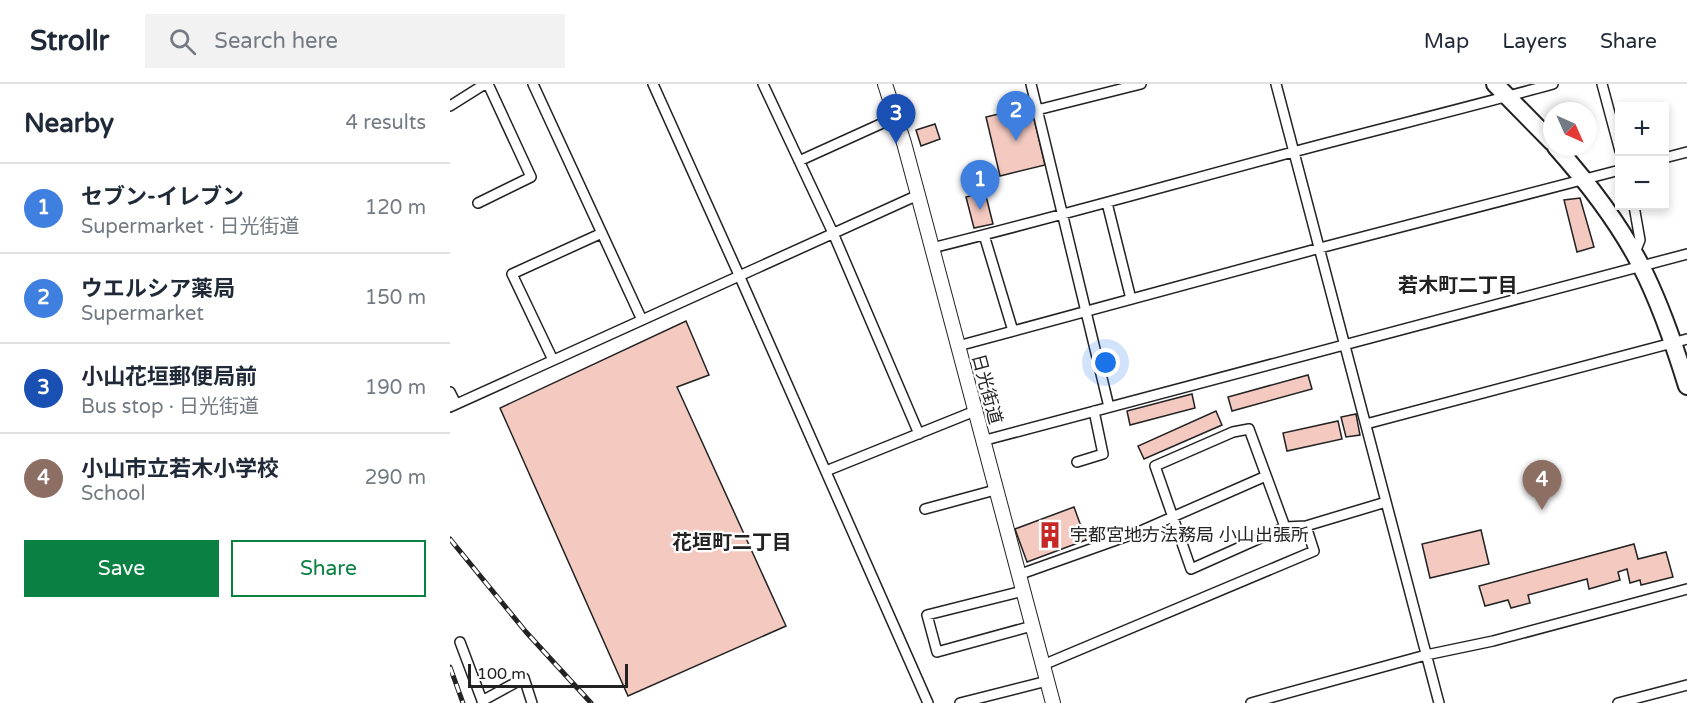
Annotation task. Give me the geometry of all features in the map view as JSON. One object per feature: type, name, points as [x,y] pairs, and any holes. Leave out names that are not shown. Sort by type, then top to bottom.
[{"type":"highway","points":[[1495,84],[1543,133]]},
{"type":"highway","points":[[1564,156],[1602,203],[1638,260],[1680,341],[1687,386]]},
{"type":"main road","name":"日光街道","points":[[885,84],[918,195],[1053,703]]},
{"type":"street","points":[[533,84],[642,320]]},
{"type":"street","points":[[653,84],[928,703]]},
{"type":"street","points":[[763,84],[833,234],[919,434]]},
{"type":"street","points":[[1031,84],[1109,407]]},
{"type":"street","points":[[1037,110],[1141,84]]},
{"type":"street","points":[[1276,84],[1439,703]]},
{"type":"street","points":[[932,248],[1552,84]]},
{"type":"street","points":[[1602,84],[1615,133]]},
{"type":"street","points":[[451,104],[480,85],[531,177],[478,203]]},
{"type":"street","points":[[799,161],[896,117]]},
{"type":"street","points":[[1669,157],[1687,152]]},
{"type":"street","points":[[958,346],[1131,298],[1615,171]]},
{"type":"street","points":[[450,392],[453,406],[918,195]]},
{"type":"street","points":[[1107,203],[1131,298]]},
{"type":"street","points":[[1635,210],[1640,240],[1638,260]]},
{"type":"street","points":[[553,360],[512,274],[602,233]]},
{"type":"street","points":[[984,235],[1013,331]]},
{"type":"street","points":[[982,441],[1344,345],[1638,260],[1687,254]]},
{"type":"street","points":[[1366,424],[1680,341]]},
{"type":"street","points":[[826,471],[975,411]]},
{"type":"street","points":[[1077,462],[1103,454],[1094,411]]},
{"type":"street","points":[[1285,527],[1249,429],[1233,432],[1155,466],[1191,569],[1285,527],[1306,526],[1386,502]]},
{"type":"street","points":[[1018,574],[1136,533],[1266,476]]},
{"type":"street","points":[[925,509],[995,490]]},
{"type":"street","points":[[1042,665],[1314,551],[1306,526]]},
{"type":"street","points":[[1251,703],[1266,701],[1426,655],[1493,641],[1687,589]]},
{"type":"street","points":[[1023,591],[927,615],[937,652],[1032,626]]},
{"type":"street","points":[[460,642],[482,702],[524,678],[532,703]]},
{"type":"street","points":[[960,703],[1047,681]]},
{"type":"street","points":[[1618,703],[1687,685]]},
{"type":"building","points":[[1031,106],[1045,165],[1000,176],[986,117]]},
{"type":"building","points":[[935,124],[940,139],[921,146],[916,130]]},
{"type":"building","points":[[985,192],[993,224],[974,228],[966,197]]},
{"type":"building","points":[[1580,198],[1594,247],[1577,252],[1564,200]]},
{"type":"building","points":[[686,321],[709,375],[677,387],[786,626],[628,696],[500,408]]},
{"type":"building","points":[[1308,375],[1312,389],[1232,411],[1228,397]]},
{"type":"building","points":[[1192,394],[1195,408],[1130,425],[1127,411]]},
{"type":"building","points":[[1216,411],[1222,425],[1144,459],[1138,446]]},
{"type":"building","points":[[1356,414],[1360,435],[1346,437],[1341,417]]},
{"type":"building","points":[[1338,421],[1342,439],[1287,451],[1283,433]]},
{"type":"building","name":"宇都宮地方法務局 小山出張所","points":[[1074,507],[1086,540],[1027,562],[1015,529]]},
{"type":"building","points":[[1481,530],[1489,564],[1430,578],[1422,544]]},
{"type":"building","points":[[1634,544],[1638,559],[1666,552],[1673,577],[1641,585],[1640,580],[1630,583],[1627,569],[1618,572],[1620,580],[1589,589],[1587,579],[1528,595],[1530,603],[1511,608],[1508,600],[1485,606],[1479,586]]},
{"type":"railway","points":[[450,539],[526,632],[591,703]]},
{"type":"railway","points":[[450,667],[463,703]]},
{"type":"place","name":"ウエルシア薬局","points":[[1016,141]]},
{"type":"place","name":"小山花垣郵便局前","points":[[896,144]]},
{"type":"place","name":"セブン-イレブン","points":[[980,210]]},
{"type":"place","name":"小山市立若木小学校","points":[[1542,510]]},
{"type":"place","name":"宇都宮地方法務局 小山出張所","points":[[1050,535]]},
{"type":"district","name":"若木町二丁目","points":[[1458,286]]},
{"type":"district","name":"花垣町二丁目","points":[[732,543]]}]
